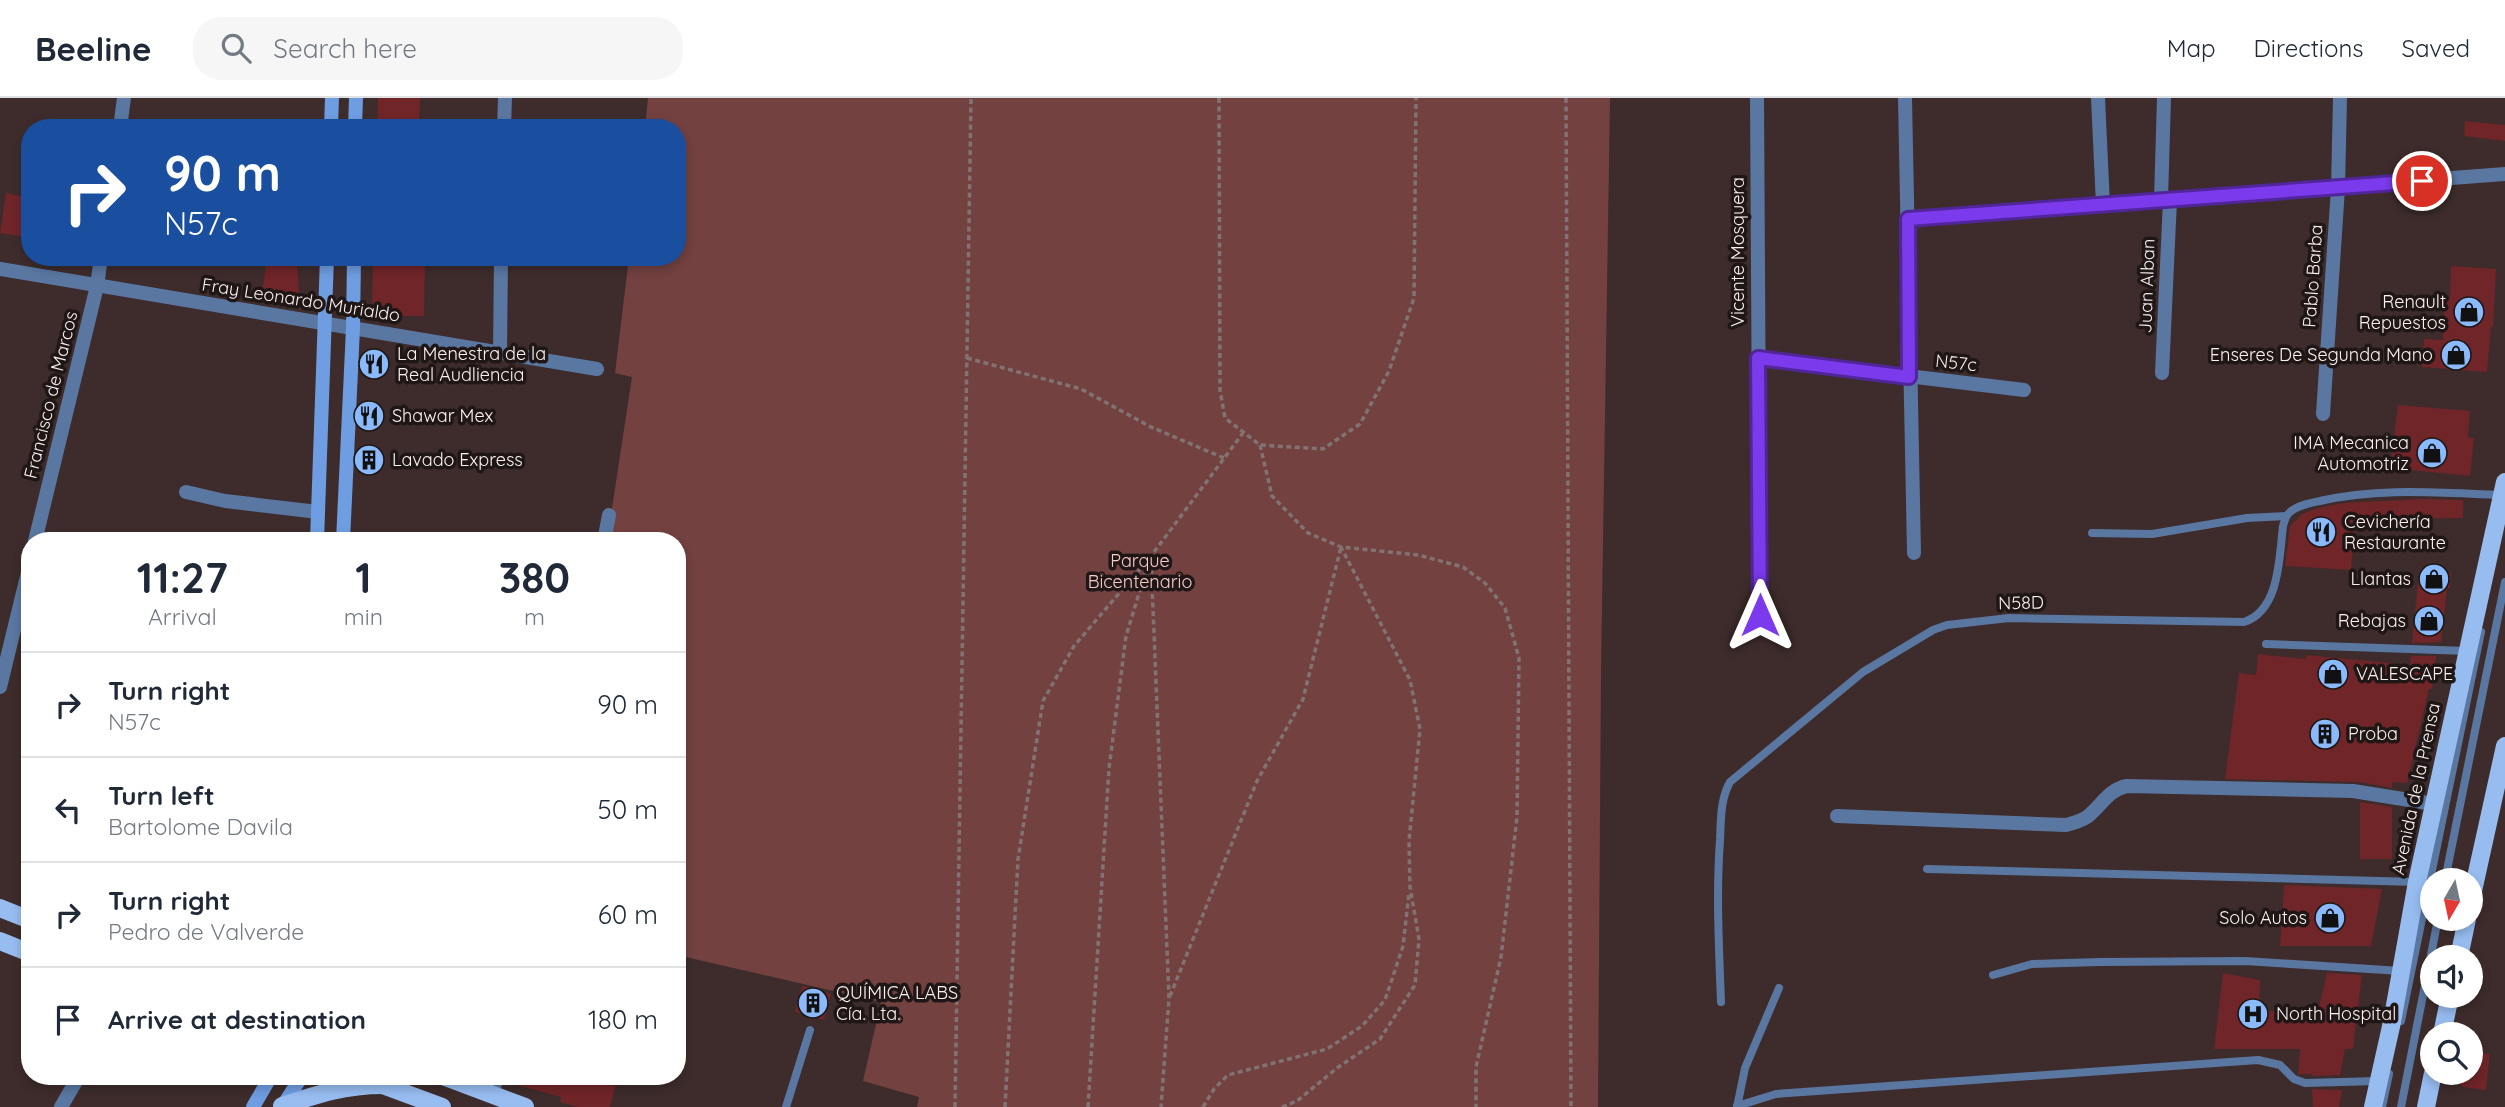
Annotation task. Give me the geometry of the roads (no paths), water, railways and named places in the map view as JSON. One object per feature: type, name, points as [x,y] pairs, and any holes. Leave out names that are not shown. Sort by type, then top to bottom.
[{"type":"main road","points":[[331,119],[332,98]]},
{"type":"main road","points":[[355,119],[356,98]]},
{"type":"main road","points":[[317,532],[327,266]]},
{"type":"main road","points":[[343,532],[354,266]]},
{"type":"main road","name":"Avenida de la Prensa","points":[[2373,1107],[2402,971],[2417,882],[2504,496]]},
{"type":"main road","points":[[2478,868],[2505,746]]},
{"type":"main road","points":[[0,908],[21,916]]},
{"type":"main road","points":[[0,941],[21,949]]},
{"type":"main road","points":[[253,1107],[266,1085]]},
{"type":"main road","points":[[282,1107],[296,1085]]},
{"type":"main road","points":[[282,1107],[353,1085],[383,1085],[442,1107]]},
{"type":"main road","points":[[466,1085],[525,1107]]},
{"type":"main road","points":[[2426,1107],[2431,1085]]},
{"type":"street","points":[[121,119],[124,98]]},
{"type":"street","points":[[504,119],[505,98]]},
{"type":"street","name":"Vicente Mosquera","points":[[1757,98],[1760,615]]},
{"type":"street","points":[[1905,98],[1914,553]]},
{"type":"street","points":[[2098,98],[2103,205]]},
{"type":"street","name":"Juan Alban","points":[[2162,373],[2164,98]]},
{"type":"street","name":"Pablo Barba","points":[[2323,414],[2338,188],[2340,98]]},
{"type":"street","points":[[1908,219],[2505,174]]},
{"type":"street","name":"Francisco de Marcos","points":[[38,532],[100,266]]},
{"type":"street","points":[[500,352],[502,266]]},
{"type":"street","name":"Fray Leonardo Murialdo","points":[[0,269],[597,369]]},
{"type":"street","name":"N57c","points":[[1758,358],[2024,390]]},
{"type":"street","points":[[186,492],[225,501],[318,512]]},
{"type":"street","points":[[606,532],[609,515]]},
{"type":"street","points":[[0,687],[21,601]]},
{"type":"street","points":[[1837,816],[2066,825],[2088,816],[2112,793],[2127,786],[2353,792],[2434,804]]},
{"type":"street","points":[[61,1107],[74,1085]]},
{"type":"street","points":[[492,1095],[495,1085]]},
{"type":"lane","points":[[2092,533],[2152,534],[2246,518],[2286,516],[2304,505],[2354,493],[2402,491],[2504,496],[2382,1107]]},
{"type":"lane","name":"N58D","points":[[1721,1002],[1718,873],[1722,802],[1730,782],[1863,672],[1933,630],[1947,625],[2009,618],[2225,623],[2256,618],[2273,592],[2286,516]]},
{"type":"lane","points":[[2447,868],[2505,582]]},
{"type":"lane","points":[[2266,643],[2467,651]]},
{"type":"lane","points":[[1927,869],[2417,882]]},
{"type":"lane","points":[[2401,1107],[2436,931]]},
{"type":"lane","points":[[1993,975],[2032,964],[2100,962],[2245,961],[2402,971]]},
{"type":"lane","points":[[1737,1107],[1745,1068],[1779,988]]},
{"type":"lane","points":[[786,1107],[810,1031]]},
{"type":"lane","points":[[1737,1107],[1776,1094],[2258,1060],[2280,1065],[2294,1079],[2305,1083],[2379,1081]]},
{"type":"place","name":"Renault Repuestos","points":[[2469,312]]},
{"type":"place","name":"Enseres De Segunda Mano","points":[[2456,355]]},
{"type":"place","name":"La Menestra de la Real Audliencia","points":[[374,364]]},
{"type":"place","name":"Shawar Mex","points":[[369,416]]},
{"type":"place","name":"IMA Mecanica Automotriz","points":[[2432,453]]},
{"type":"place","name":"Lavado Express","points":[[369,460]]},
{"type":"place","name":"Cevichería Restaurante","points":[[2321,532]]},
{"type":"place","name":"Llantas","points":[[2434,579]]},
{"type":"place","name":"Rebajas","points":[[2429,621]]},
{"type":"place","name":"VALESCAPE","points":[[2333,674]]},
{"type":"place","name":"Proba","points":[[2325,734]]},
{"type":"place","name":"Solo Autos","points":[[2330,918]]},
{"type":"place","name":"QUÍMICA LABS Cía. Lta.","points":[[813,1003]]},
{"type":"place","name":"North Hospital","points":[[2253,1014]]},
{"type":"park label","name":"Parque Bicentenario","points":[[1140,571]]}]
